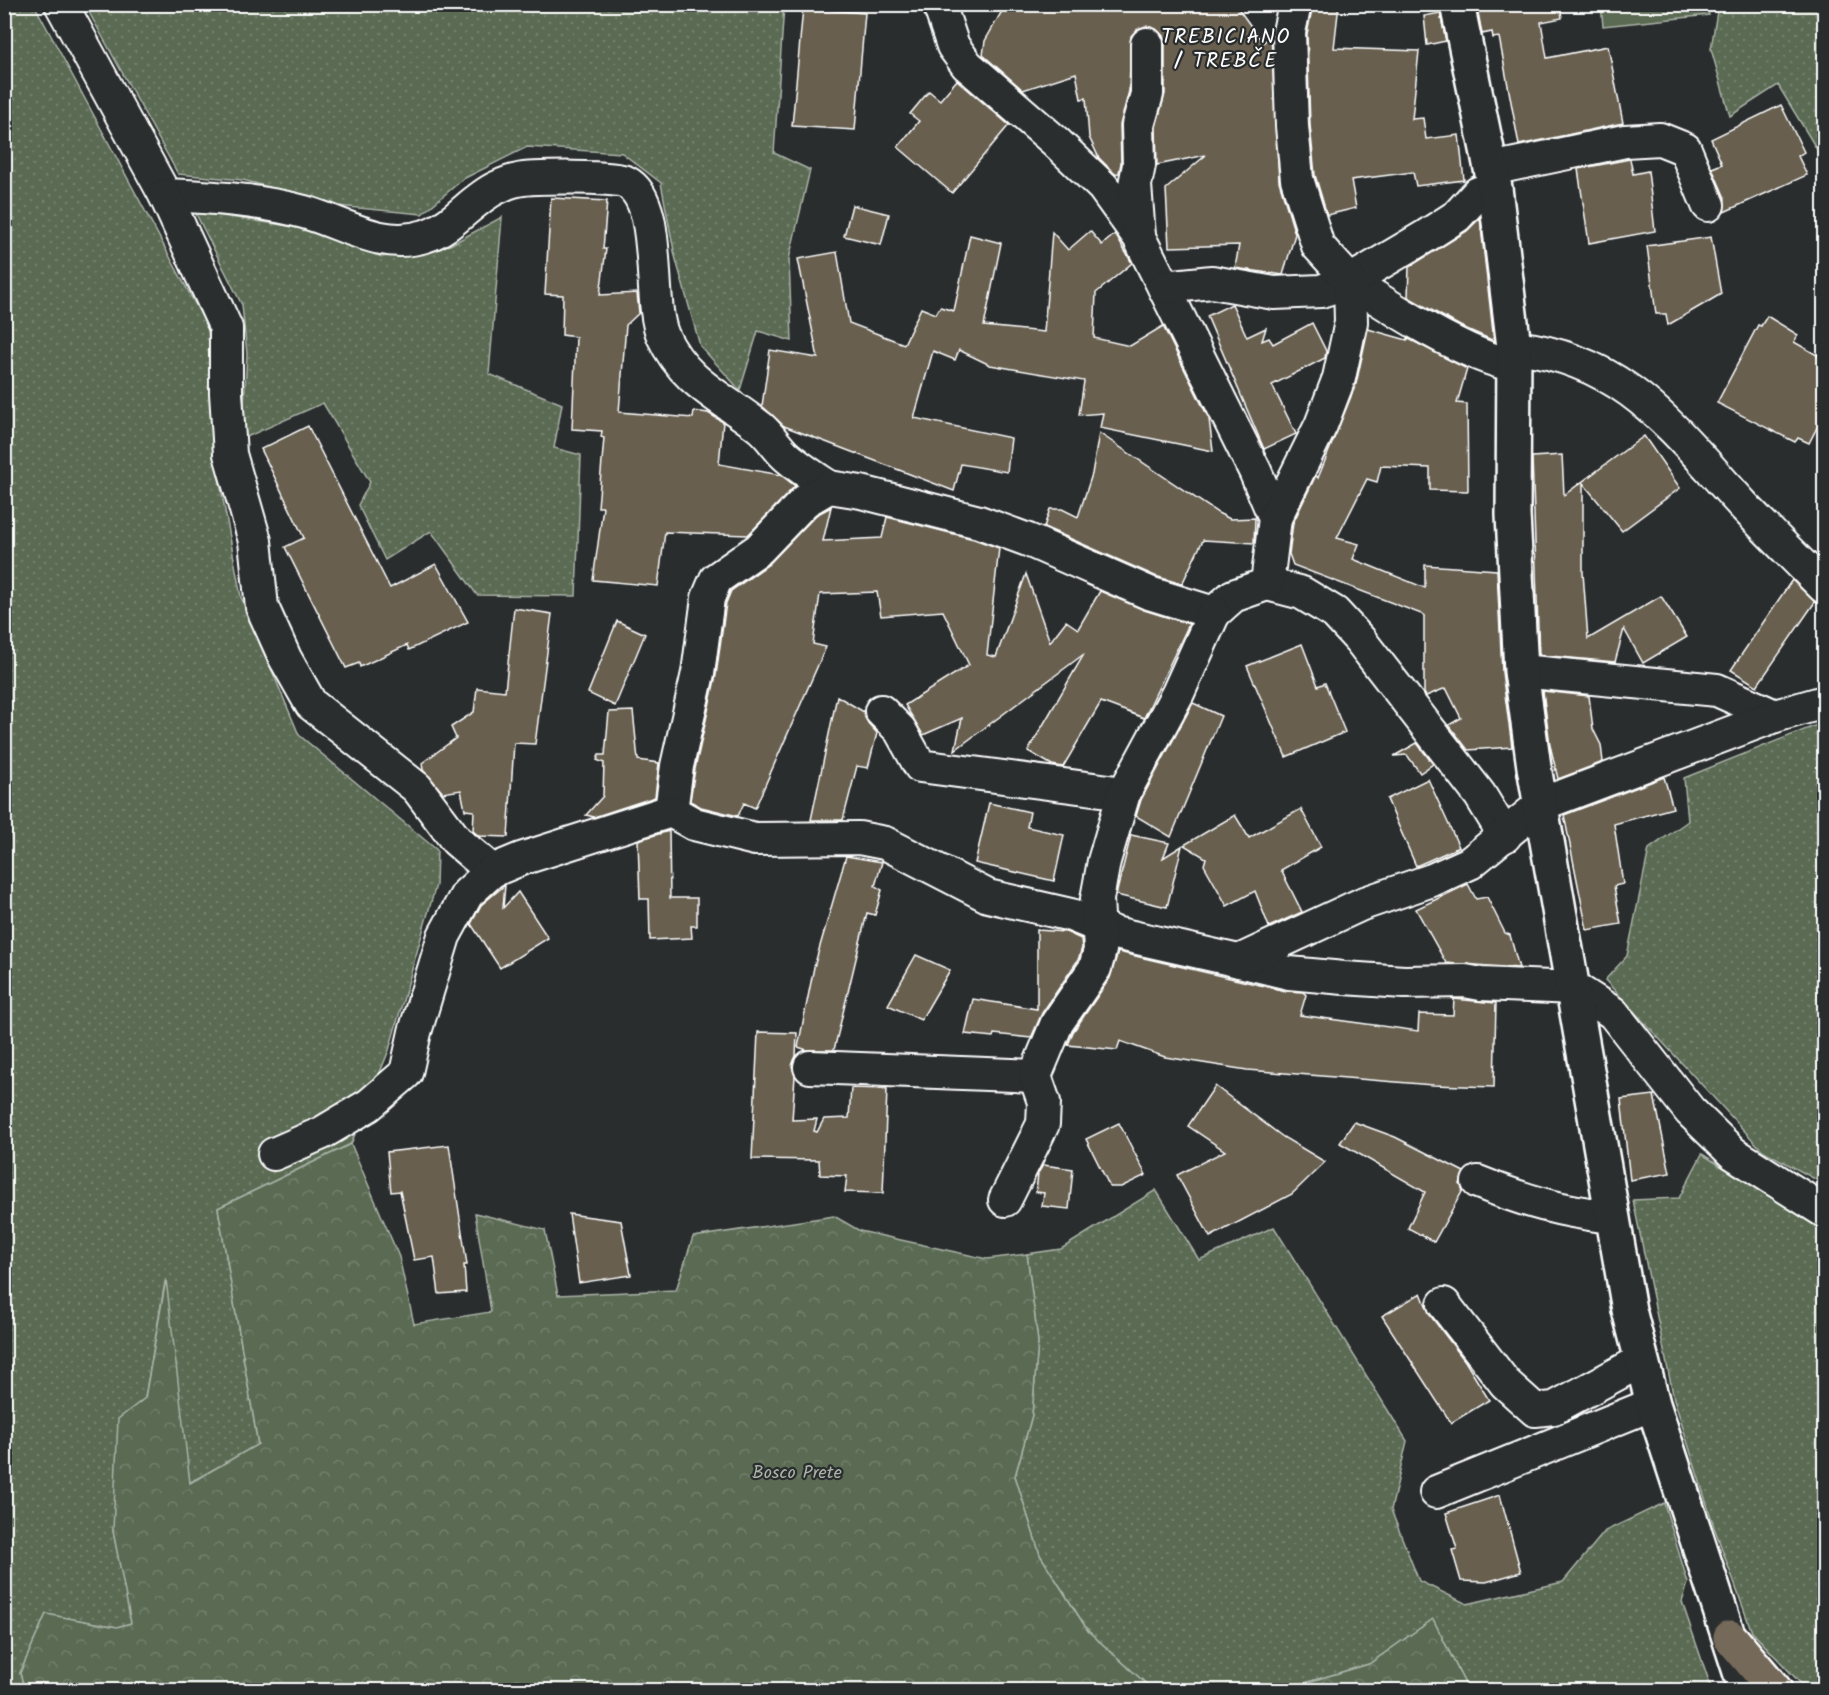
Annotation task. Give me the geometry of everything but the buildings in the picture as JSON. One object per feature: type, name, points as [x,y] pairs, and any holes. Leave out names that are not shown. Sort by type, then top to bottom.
[{"type":"highway","points":[[1730,1637],[1775,1690]]},
{"type":"main road","points":[[1457,4],[1493,179],[1514,356],[1513,515],[1521,671],[1527,726],[1574,988],[1611,1217],[1641,1361],[1653,1404],[1746,1690]]},
{"type":"street","points":[[61,4],[165,195],[226,328],[226,393],[230,454],[255,542],[262,607],[285,658],[311,704],[417,788],[456,840],[492,871]]},
{"type":"street","points":[[939,4],[953,46],[967,65],[1056,141],[1103,187],[1139,237],[1255,471],[1275,518]]},
{"type":"street","points":[[1295,4],[1289,32],[1292,126],[1297,179],[1318,246],[1350,281],[1394,309],[1499,362],[1514,356],[1548,350],[1589,365],[1633,391],[1680,434],[1744,506],[1824,587]]},
{"type":"street","points":[[1139,237],[1135,185],[1139,165],[1138,125],[1147,94],[1147,44]]},
{"type":"street","points":[[1164,287],[1212,282],[1274,293],[1321,291],[1350,281],[1457,216],[1493,179],[1625,141],[1660,139],[1685,149],[1708,205]]},
{"type":"street","points":[[165,195],[225,198],[305,212],[387,241],[425,236],[495,188],[518,180],[609,179],[626,182],[639,196],[647,215],[654,260],[657,318],[663,337],[678,360],[715,398],[762,429],[786,456],[829,488],[861,492],[979,522],[1028,540],[1149,593],[1214,613]]},
{"type":"street","points":[[1267,584],[1275,518],[1321,425],[1339,378],[1351,322],[1350,281]]},
{"type":"street","points":[[671,811],[677,766],[698,673],[708,598],[716,579],[759,549],[805,501],[829,488]]},
{"type":"street","points":[[1005,1200],[1043,1124],[1044,1102],[1035,1076],[1058,1023],[1095,968],[1100,950],[1097,899],[1104,861],[1124,793],[1178,693],[1214,613],[1233,596],[1267,584],[1302,593],[1335,613],[1360,640],[1480,795],[1505,836]]},
{"type":"street","points":[[1521,671],[1717,690],[1775,716]]},
{"type":"street","points":[[1239,961],[1362,904],[1432,880],[1470,863],[1542,804],[1607,782],[1775,716],[1824,702]]},
{"type":"street","points":[[881,711],[900,730],[920,766],[1124,793]]},
{"type":"street","points":[[274,1154],[322,1133],[369,1105],[406,1073],[415,1032],[444,936],[467,894],[492,871],[530,855],[671,811],[694,824],[755,839],[859,838],[885,843],[988,896],[1071,915],[1098,928],[1290,973],[1404,982],[1465,981],[1480,984],[1574,988],[1613,1013],[1690,1111],[1733,1153],[1824,1211]]},
{"type":"street","points":[[810,1067],[1035,1076]]},
{"type":"street","points":[[1478,1182],[1526,1202],[1570,1212],[1611,1217]]},
{"type":"street","points":[[1444,1304],[1505,1383],[1535,1410],[1554,1408],[1641,1361]]},
{"type":"street","points":[[1436,1492],[1653,1404]]},
{"type":"green space","points":[[34,4],[208,328],[215,456],[241,597],[299,735],[437,850],[436,885],[389,1050],[351,1144],[218,1208],[258,1445],[189,1483],[165,1282],[145,1398],[113,1531],[132,1623],[117,1627],[46,1614],[20,1673],[25,1690],[5,1690],[4,5]]},
{"type":"green space","points":[[85,5],[784,5],[774,153],[810,170],[789,259],[792,341],[758,331],[740,390],[700,346],[675,256],[661,183],[622,153],[527,147],[463,179],[422,214],[337,206],[243,180],[178,174]]},
{"type":"green space","points":[[1601,5],[1707,5],[1709,15],[1603,26]]},
{"type":"green space","points":[[1718,5],[1824,5],[1824,161],[1778,85],[1730,116],[1711,49]]},
{"type":"green space","points":[[195,212],[310,229],[382,257],[450,245],[502,217],[489,374],[562,404],[554,448],[581,455],[576,596],[477,595],[431,531],[385,560],[358,505],[370,482],[323,403],[242,439],[247,354],[242,305]]},
{"type":"green space","points":[[1824,722],[1824,1184],[1762,1150],[1605,980],[1627,956],[1649,849],[1688,821],[1684,778]]},
{"type":"green space","name":"Bosco Prete","points":[[351,1144],[399,1257],[414,1324],[491,1312],[475,1213],[545,1230],[558,1295],[676,1290],[693,1237],[834,1216],[860,1231],[987,1259],[1027,1254],[1038,1342],[1032,1415],[1015,1476],[1040,1555],[1088,1631],[1153,1690],[292,1690],[286,1687],[281,1690],[25,1690],[20,1673],[46,1614],[117,1627],[131,1623],[113,1531],[118,1419],[145,1398],[166,1279],[190,1483],[258,1444],[218,1208]]},
{"type":"green space","points":[[1702,1154],[1824,1231],[1824,1690],[1807,1690],[1752,1632],[1714,1527],[1674,1399],[1633,1200],[1679,1198]]},
{"type":"green space","points":[[1156,1190],[1199,1260],[1274,1227],[1407,1441],[1391,1510],[1419,1581],[1467,1604],[1563,1582],[1605,1531],[1664,1503],[1688,1583],[1682,1602],[1712,1690],[1457,1690],[1466,1686],[1433,1619],[1369,1664],[1281,1690],[1153,1690],[1088,1631],[1040,1555],[1015,1476],[1032,1415],[1038,1342],[1027,1254],[1061,1249]]},
{"type":"green space","points":[[1433,1619],[1466,1686],[1457,1690],[1281,1690],[1369,1664]]},
{"type":"district","name":"TREBICIANO / TREBČE","points":[[1226,48]]}]
